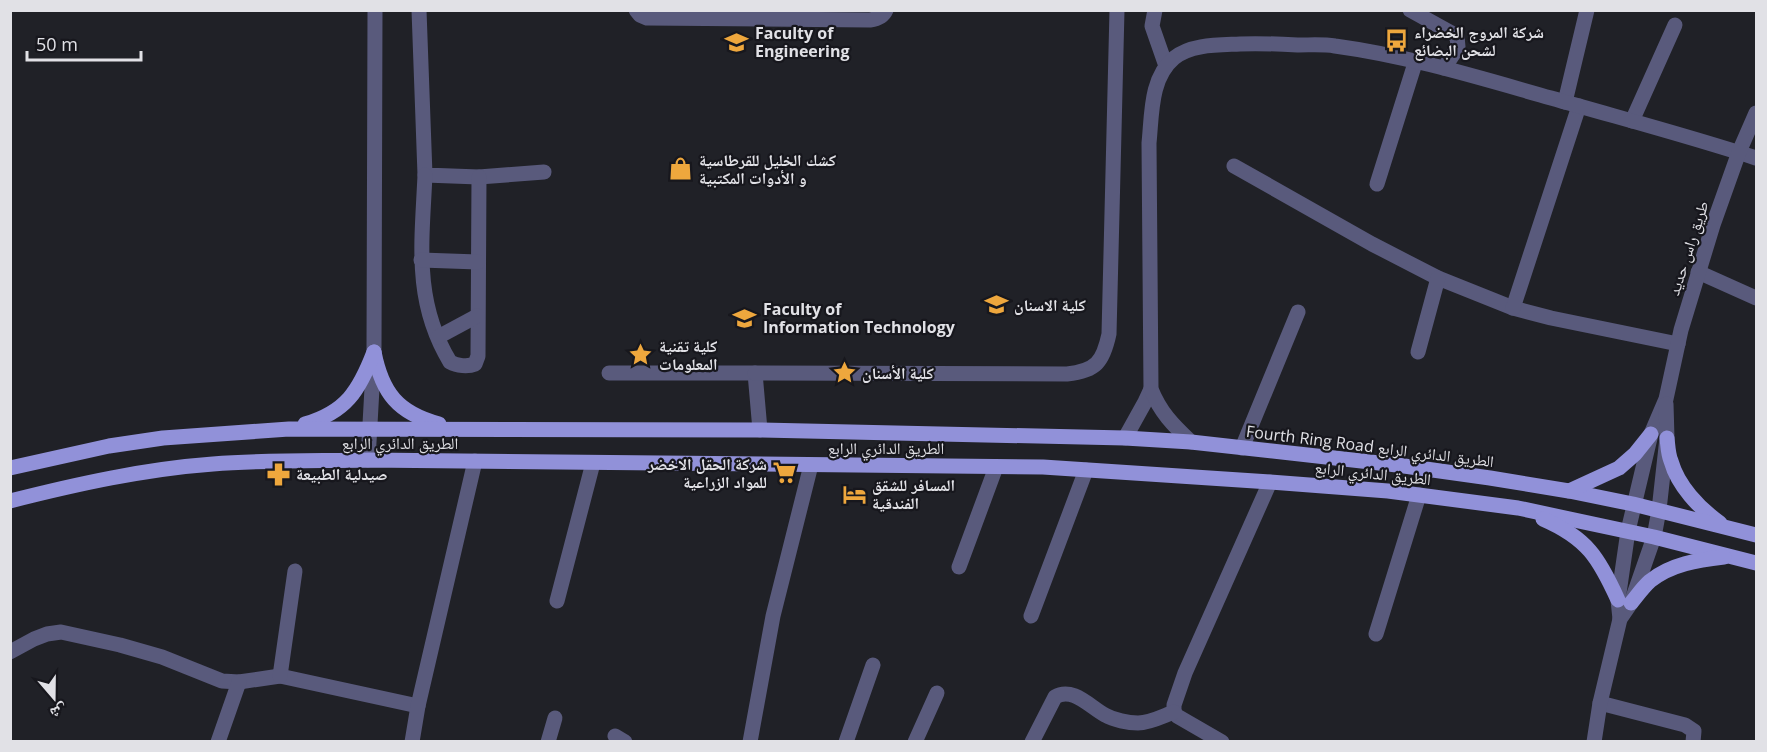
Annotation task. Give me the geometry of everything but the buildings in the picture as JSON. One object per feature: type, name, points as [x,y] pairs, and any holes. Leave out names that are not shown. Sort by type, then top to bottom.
[{"type":"main road","points":[[374,352],[382,383],[393,399],[407,411],[423,420],[453,428]]},
{"type":"main road","points":[[289,429],[319,420],[339,408],[356,392],[374,352]]},
{"type":"main road","name":"الطريق الدائري الرابع","points":[[10,468],[109,446],[163,438],[289,429],[760,430],[974,434]]},
{"type":"main road","name":"Fourth Ring Road الطريق الدائري الرابع","points":[[974,434],[1191,442],[1397,465],[1569,491],[1659,510],[1756,535]]},
{"type":"main road","points":[[1569,491],[1619,468],[1635,454],[1651,434]]},
{"type":"main road","points":[[1666,438],[1671,462],[1678,478],[1693,499],[1725,526]]},
{"type":"main road","name":"الطريق الدائري الرابع","points":[[10,501],[105,479],[211,464],[268,461],[1043,467],[1270,482],[1419,495],[1518,508],[1654,537],[1756,563]]},
{"type":"main road","points":[[1518,508],[1577,538],[1590,550],[1625,602],[1665,572],[1689,562],[1734,556]]},
{"type":"street","points":[[368,460],[374,352],[375,10]]},
{"type":"street","points":[[418,10],[425,175],[421,260],[425,299],[438,337],[450,362],[459,365],[472,365],[477,361],[478,356],[479,177]]},
{"type":"street","points":[[636,10],[647,18],[878,20],[886,10]]},
{"type":"street","points":[[609,373],[1067,374],[1084,372],[1093,368],[1100,359],[1109,334],[1118,10]]},
{"type":"street","points":[[1155,10],[1152,26],[1166,66]]},
{"type":"street","points":[[1410,10],[1457,36],[1458,47],[1444,68]]},
{"type":"street","points":[[1513,308],[1572,104],[1587,10]]},
{"type":"street","points":[[1632,121],[1676,25]]},
{"type":"street","points":[[1191,442],[1165,417],[1151,389],[1149,143],[1152,104],[1166,66],[1186,51],[1202,47],[1256,43],[1333,46],[1416,60],[1756,158]]},
{"type":"street","points":[[1377,184],[1416,60]]},
{"type":"street","name":"طريق راس حديد","points":[[1625,602],[1628,531],[1651,434],[1666,399],[1678,344],[1713,225],[1739,152],[1756,113]]},
{"type":"street","points":[[1234,166],[1372,244],[1438,278],[1513,308],[1678,344]]},
{"type":"street","points":[[425,175],[479,177],[544,172]]},
{"type":"street","points":[[421,260],[478,262]]},
{"type":"street","points":[[1698,272],[1756,297]]},
{"type":"street","points":[[1418,352],[1438,278]]},
{"type":"street","points":[[1242,448],[1298,312]]},
{"type":"street","points":[[438,337],[477,316]]},
{"type":"street","points":[[754,373],[760,430]]},
{"type":"street","points":[[1125,438],[1151,389]]},
{"type":"street","name":"طريق راس حديد","points":[[1594,741],[1600,703],[1625,602],[1654,537],[1666,438],[1666,399]]},
{"type":"street","points":[[412,741],[418,706],[475,461]]},
{"type":"street","points":[[557,601],[593,463]]},
{"type":"street","points":[[750,741],[773,616],[811,465]]},
{"type":"street","points":[[959,567],[996,467]]},
{"type":"street","points":[[1031,616],[1086,470]]},
{"type":"street","points":[[1222,741],[1177,716],[1174,712],[1174,705],[1185,673],[1270,482]]},
{"type":"street","points":[[1376,634],[1419,495]]},
{"type":"street","points":[[280,676],[295,571]]},
{"type":"street","points":[[10,652],[34,639],[61,632],[162,657],[222,681],[239,682],[280,676],[418,706]]},
{"type":"street","points":[[846,741],[873,665]]},
{"type":"street","points":[[218,741],[239,682]]},
{"type":"street","points":[[915,741],[937,693]]},
{"type":"street","points":[[1032,741],[1055,697],[1060,694],[1069,694],[1079,698],[1106,716],[1128,722],[1140,723],[1174,712]]},
{"type":"street","points":[[1600,703],[1685,725],[1694,731],[1694,741]]},
{"type":"street","points":[[548,741],[555,718]]},
{"type":"place","name":"شركة المروج الخضراء لشحن البضائع","points":[[1396,41]]},
{"type":"place","name":"Faculty of Engineering","points":[[737,42]]},
{"type":"place","name":"كشك الخليل للقرطاسية و الأدوات المكتبية","points":[[681,169]]},
{"type":"place","name":"كلية الاسنان","points":[[996,305]]},
{"type":"place","name":"Faculty of Information Technology","points":[[745,318]]},
{"type":"place","name":"كلية تقنية المعلومات","points":[[641,355]]},
{"type":"place","name":"كلية الأسنان","points":[[844,373]]},
{"type":"place","name":"شركة الحقل الاخضر للمواد الزراعية","points":[[785,473]]},
{"type":"place","name":"صيدلية الطبيعة","points":[[278,474]]},
{"type":"place","name":"المسافر للشقق الفندقية","points":[[854,494]]}]
